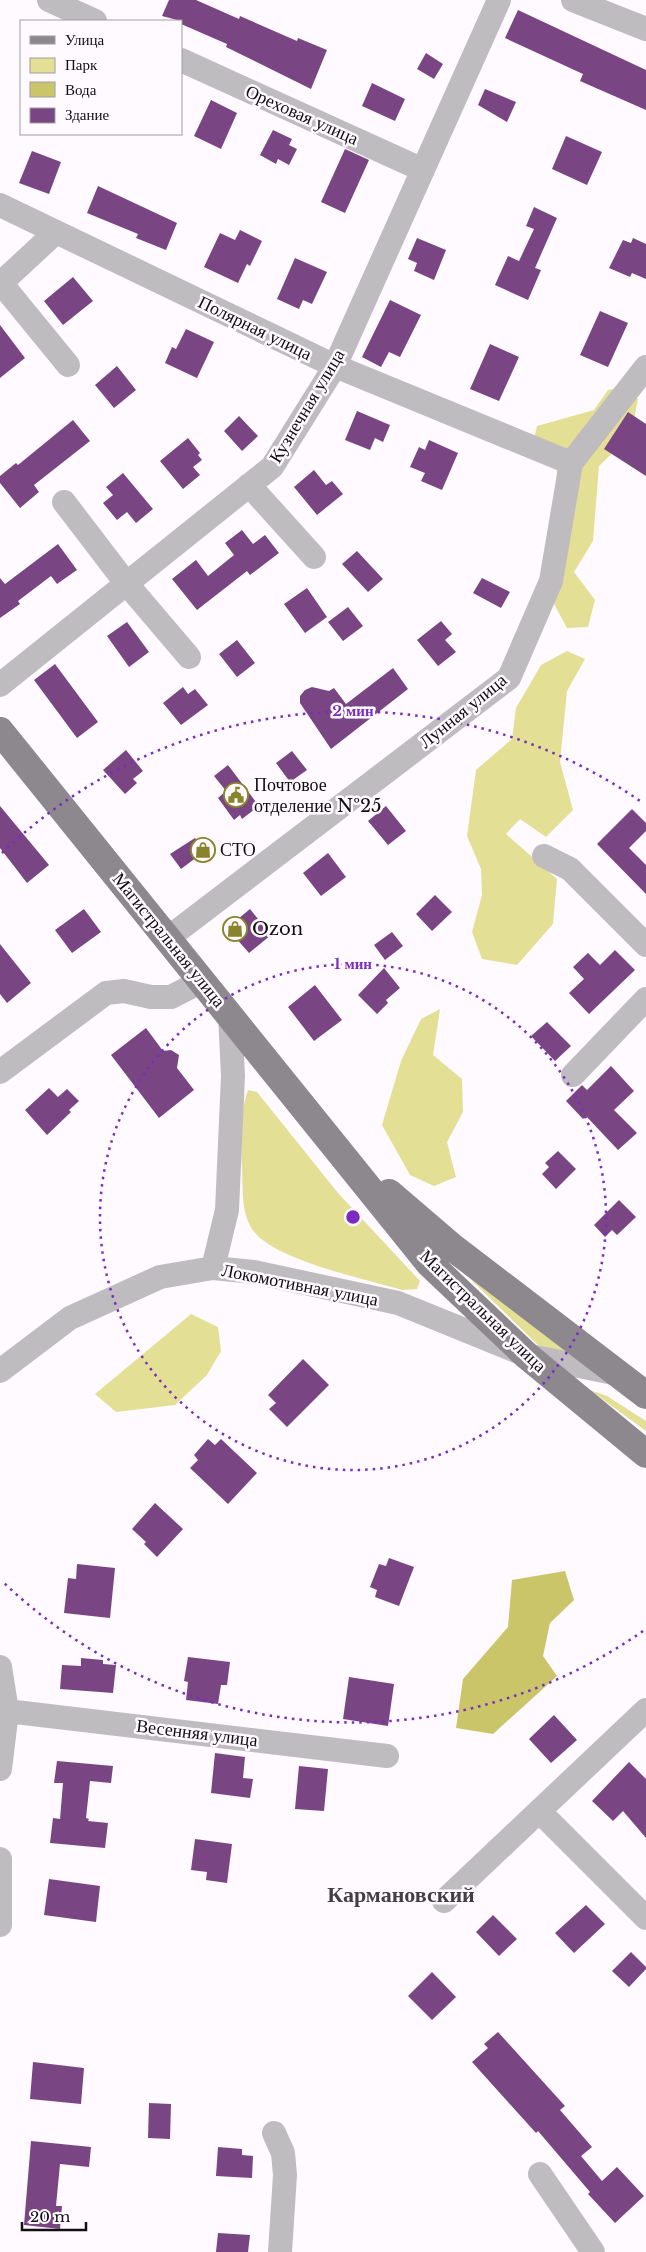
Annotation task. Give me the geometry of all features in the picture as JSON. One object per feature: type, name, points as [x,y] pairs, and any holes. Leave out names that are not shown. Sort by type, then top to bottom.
[{"type":"main road","name":"Магистральная улица","points":[[0,732],[429,1262],[526,1355],[646,1454]]},
{"type":"main road","name":"Магистральная улица","points":[[338,1150],[452,1247],[646,1395]]},
{"type":"street","points":[[49,0],[93,20]]},
{"type":"street","name":"Кузнечная улица","points":[[0,685],[272,467],[335,366],[499,0]]},
{"type":"street","points":[[574,0],[646,30]]},
{"type":"street","name":"Ореховая улица","points":[[182,60],[423,170]]},
{"type":"street","name":"Полярная улица","points":[[0,205],[335,366],[571,464]]},
{"type":"street","points":[[56,232],[0,284],[68,365]]},
{"type":"street","name":"Лунная улица","points":[[168,938],[509,678],[551,581],[571,464],[646,367]]},
{"type":"street","points":[[249,485],[314,557]]},
{"type":"street","points":[[64,502],[126,583],[189,657]]},
{"type":"street","points":[[544,856],[570,869],[646,945]]},
{"type":"street","points":[[0,1072],[106,994],[124,991],[151,997],[171,997],[202,981]]},
{"type":"street","points":[[574,1075],[646,999]]},
{"type":"street","points":[[213,1268],[228,1210],[233,1076],[230,1015]]},
{"type":"street","name":"Локомотивная улица","points":[[0,1371],[70,1318],[160,1276],[213,1268],[254,1272],[398,1304],[526,1355],[620,1374]]},
{"type":"street","points":[[0,1667],[7,1711],[0,1769]]},
{"type":"street","points":[[444,1901],[646,1710]]},
{"type":"street","name":"Весенняя улица","points":[[7,1711],[388,1756]]},
{"type":"street","points":[[539,1812],[646,1918]]},
{"type":"street","points":[[0,1859],[0,1925]]},
{"type":"street","points":[[274,2133],[283,2153],[285,2175],[280,2252]]},
{"type":"street","points":[[540,2174],[593,2252]]},
{"type":"green space","points":[[625,387],[638,399],[631,435],[599,466],[593,541],[574,572],[595,600],[588,627],[567,628],[553,602],[557,467],[533,442],[537,426],[594,410],[608,390]]},
{"type":"green space","points":[[567,651],[585,659],[567,691],[560,762],[573,810],[546,837],[520,819],[506,834],[557,879],[553,924],[517,965],[482,959],[472,932],[482,895],[481,869],[467,836],[476,770],[512,739],[516,708],[541,665]]},
{"type":"green space","points":[[440,1009],[433,1055],[462,1079],[463,1112],[447,1142],[456,1177],[434,1186],[410,1175],[382,1125],[401,1061],[421,1019]]},
{"type":"green space","points":[[248,1090],[257,1092],[338,1193],[420,1281],[417,1289],[402,1290],[299,1259],[263,1240],[252,1229],[244,1208],[241,1149],[243,1109]]},
{"type":"green space","points":[[457,1266],[577,1355],[538,1345]]},
{"type":"green space","points":[[191,1314],[218,1327],[221,1351],[207,1375],[175,1405],[116,1412],[95,1394]]},
{"type":"green space","points":[[590,1390],[607,1396],[646,1421],[646,1431]]},
{"type":"water","points":[[565,1571],[574,1600],[550,1623],[543,1656],[557,1676],[493,1734],[456,1728],[463,1679],[508,1627],[512,1580]]},
{"type":"building","points":[[169,0],[196,0],[239,19],[240,16],[297,41],[298,38],[327,50],[311,89],[226,47],[227,44],[182,24],[182,20],[162,16]]},
{"type":"building","points":[[518,10],[646,70],[646,110],[580,81],[583,74],[505,38]]},
{"type":"building","points":[[426,53],[443,64],[434,79],[417,69]]},
{"type":"building","points":[[372,83],[405,99],[395,121],[362,106]]},
{"type":"building","points":[[485,89],[516,102],[507,122],[478,105]]},
{"type":"building","points":[[211,100],[237,113],[221,149],[194,136]]},
{"type":"building","points":[[273,130],[292,139],[289,145],[297,149],[289,165],[278,159],[276,164],[260,155]]},
{"type":"building","points":[[566,136],[602,152],[587,185],[552,169]]},
{"type":"building","points":[[345,149],[369,160],[345,213],[321,202]]},
{"type":"building","points":[[32,151],[61,162],[49,194],[19,183]]},
{"type":"building","points":[[98,186],[177,223],[166,250],[136,238],[138,234],[87,213]]},
{"type":"building","points":[[534,207],[557,218],[535,268],[541,270],[528,300],[495,285],[508,256],[519,261],[534,229],[526,226]]},
{"type":"building","points":[[240,230],[262,241],[250,266],[247,264],[238,283],[204,267],[220,233],[235,240]]},
{"type":"building","points":[[417,238],[446,250],[434,280],[414,271],[417,263],[408,259]]},
{"type":"building","points":[[633,238],[646,244],[646,279],[632,273],[630,277],[609,268],[623,240],[631,243]]},
{"type":"building","points":[[295,258],[327,272],[312,304],[303,300],[299,309],[277,299]]},
{"type":"building","points":[[73,277],[93,301],[63,325],[44,301]]},
{"type":"building","points":[[390,300],[421,315],[400,357],[389,352],[381,367],[362,357]]},
{"type":"building","points":[[600,311],[628,323],[608,367],[580,355]]},
{"type":"building","points":[[0,325],[25,358],[0,378]]},
{"type":"building","points":[[186,329],[214,342],[197,378],[165,363],[172,347],[176,349]]},
{"type":"building","points":[[490,344],[519,357],[499,401],[470,389]]},
{"type":"building","points":[[117,366],[136,390],[114,408],[95,385]]},
{"type":"building","points":[[357,411],[390,425],[383,442],[375,438],[370,450],[345,440]]},
{"type":"building","points":[[628,412],[646,424],[646,476],[604,449]]},
{"type":"building","points":[[239,416],[258,436],[242,451],[224,431]]},
{"type":"building","points":[[73,420],[90,441],[34,485],[39,492],[20,508],[0,483],[0,476],[16,463],[18,465]]},
{"type":"building","points":[[188,438],[200,453],[198,455],[202,460],[193,467],[200,475],[183,489],[160,461]]},
{"type":"building","points":[[429,440],[458,453],[442,490],[421,481],[425,473],[410,467],[419,447],[425,450]]},
{"type":"building","points":[[314,470],[326,485],[332,481],[343,494],[317,515],[294,487]]},
{"type":"building","points":[[123,473],[153,509],[136,523],[127,512],[117,520],[103,503],[113,495],[106,487]]},
{"type":"building","points":[[242,530],[253,544],[265,535],[279,553],[250,575],[247,571],[197,610],[172,579],[196,560],[208,576],[234,555],[225,543]]},
{"type":"building","points":[[58,544],[77,570],[57,584],[51,576],[18,601],[20,604],[0,618],[0,578],[5,584]]},
{"type":"building","points":[[357,551],[383,579],[368,592],[342,564]]},
{"type":"building","points":[[482,578],[510,592],[501,608],[473,593]]},
{"type":"building","points":[[307,588],[327,617],[305,633],[284,604]]},
{"type":"building","points":[[348,607],[363,626],[343,641],[328,622]]},
{"type":"building","points":[[441,621],[452,634],[445,640],[456,652],[438,666],[417,640]]},
{"type":"building","points":[[127,622],[149,652],[129,667],[107,636]]},
{"type":"building","points":[[237,640],[255,663],[237,677],[219,654]]},
{"type":"building","points":[[55,664],[98,722],[77,738],[34,680]]},
{"type":"building","points":[[393,668],[408,689],[331,749],[300,703],[300,696],[305,690],[312,687],[329,691],[334,688],[346,704]]},
{"type":"building","points":[[183,687],[188,694],[195,689],[208,705],[181,725],[163,703]]},
{"type":"building","points":[[126,750],[143,771],[133,779],[137,783],[125,794],[103,770]]},
{"type":"building","points":[[292,751],[307,770],[290,782],[276,763]]},
{"type":"building","name":"Почтовое отделение №25","points":[[228,765],[259,806],[242,819],[240,815],[234,820],[218,798],[226,791],[214,776]]},
{"type":"building","points":[[0,806],[49,865],[27,883],[0,848]]},
{"type":"building","points":[[386,806],[406,831],[388,845],[368,821]]},
{"type":"building","points":[[632,809],[646,823],[646,831],[629,848],[646,865],[646,894],[597,844]]},
{"type":"building","points":[[195,838],[205,851],[181,869],[170,854]]},
{"type":"building","points":[[328,853],[346,877],[321,896],[303,873]]},
{"type":"building","points":[[435,895],[452,912],[432,931],[416,914]]},
{"type":"building","points":[[84,909],[101,932],[72,953],[55,930]]},
{"type":"building","points":[[250,909],[271,935],[249,953],[227,928]]},
{"type":"building","points":[[392,932],[403,946],[385,960],[374,945]]},
{"type":"building","points":[[0,944],[31,983],[7,1003],[0,994]]},
{"type":"building","points":[[615,950],[635,970],[589,1014],[569,993],[584,979],[573,967],[588,953],[600,965]]},
{"type":"building","points":[[384,968],[400,988],[386,1000],[388,1003],[377,1014],[358,995]]},
{"type":"building","points":[[315,985],[342,1020],[314,1041],[288,1007]]},
{"type":"building","points":[[547,1022],[571,1046],[555,1061],[531,1036]]},
{"type":"building","points":[[146,1028],[163,1051],[171,1050],[179,1055],[177,1068],[194,1090],[159,1118],[111,1055]]},
{"type":"building","points":[[611,1066],[634,1091],[614,1110],[637,1133],[618,1150],[586,1116],[583,1119],[566,1101],[582,1085],[587,1090]]},
{"type":"building","points":[[49,1088],[58,1097],[67,1089],[79,1101],[69,1110],[71,1112],[47,1135],[25,1110]]},
{"type":"building","points":[[558,1151],[576,1169],[556,1189],[542,1174],[549,1167],[545,1163]]},
{"type":"building","points":[[619,1200],[636,1217],[617,1235],[612,1230],[605,1237],[594,1225]]},
{"type":"building","points":[[303,1359],[329,1385],[287,1427],[269,1409],[276,1403],[268,1395]]},
{"type":"building","points":[[208,1439],[215,1445],[221,1439],[257,1473],[228,1504],[190,1468],[198,1460],[194,1455]]},
{"type":"building","points":[[155,1503],[183,1529],[157,1557],[144,1544],[146,1542],[132,1529]]},
{"type":"building","points":[[389,1558],[414,1567],[399,1606],[375,1597],[377,1590],[370,1587],[379,1564],[386,1566]]},
{"type":"building","points":[[77,1564],[115,1568],[110,1618],[64,1613],[68,1578],[76,1579]]},
{"type":"building","points":[[188,1657],[230,1662],[227,1685],[221,1685],[218,1704],[186,1700],[188,1682],[184,1681]]},
{"type":"building","points":[[81,1658],[103,1660],[103,1664],[116,1665],[113,1693],[60,1689],[62,1665],[81,1666]]},
{"type":"building","points":[[349,1677],[394,1684],[388,1726],[343,1719]]},
{"type":"building","points":[[554,1715],[577,1740],[551,1763],[529,1739]]},
{"type":"building","points":[[215,1753],[245,1757],[243,1778],[253,1779],[250,1798],[211,1793]]},
{"type":"building","points":[[57,1761],[113,1766],[111,1783],[90,1781],[86,1818],[89,1819],[88,1821],[108,1823],[105,1848],[50,1843],[53,1818],[60,1819],[63,1783],[54,1783]]},
{"type":"building","points":[[629,1762],[646,1779],[646,1838],[623,1811],[613,1821],[592,1801]]},
{"type":"building","points":[[299,1766],[328,1769],[324,1811],[295,1809]]},
{"type":"building","points":[[195,1839],[232,1844],[227,1883],[206,1880],[207,1872],[191,1870]]},
{"type":"building","points":[[49,1879],[100,1886],[96,1922],[44,1915]]},
{"type":"building","points":[[586,1905],[605,1924],[574,1953],[555,1933]]},
{"type":"building","points":[[493,1915],[517,1939],[499,1956],[476,1932]]},
{"type":"building","points":[[631,1952],[646,1969],[629,1987],[612,1971]]},
{"type":"building","points":[[432,1972],[456,1997],[432,2020],[408,1996]]},
{"type":"building","points":[[498,2032],[565,2106],[560,2110],[592,2147],[581,2156],[602,2181],[617,2167],[644,2196],[615,2223],[588,2194],[590,2192],[538,2131],[536,2133],[472,2062],[488,2048],[484,2044]]},
{"type":"building","points":[[33,2062],[84,2068],[81,2104],[30,2099]]},
{"type":"building","points":[[149,2103],[171,2104],[170,2139],[148,2138]]},
{"type":"building","points":[[31,2141],[91,2147],[89,2167],[60,2164],[56,2206],[62,2206],[60,2229],[24,2225]]},
{"type":"building","points":[[218,2147],[242,2149],[242,2155],[253,2156],[252,2178],[216,2176]]},
{"type":"building","points":[[218,2233],[250,2235],[248,2252],[216,2252]]},
{"type":"place","name":"Почтовое отделение №25","points":[[236,795]]},
{"type":"place","name":"СТО","points":[[203,850]]},
{"type":"place","name":"Ozon","points":[[235,929]]},
{"type":"district","name":"Кармановский","points":[[401,1894]]}]
